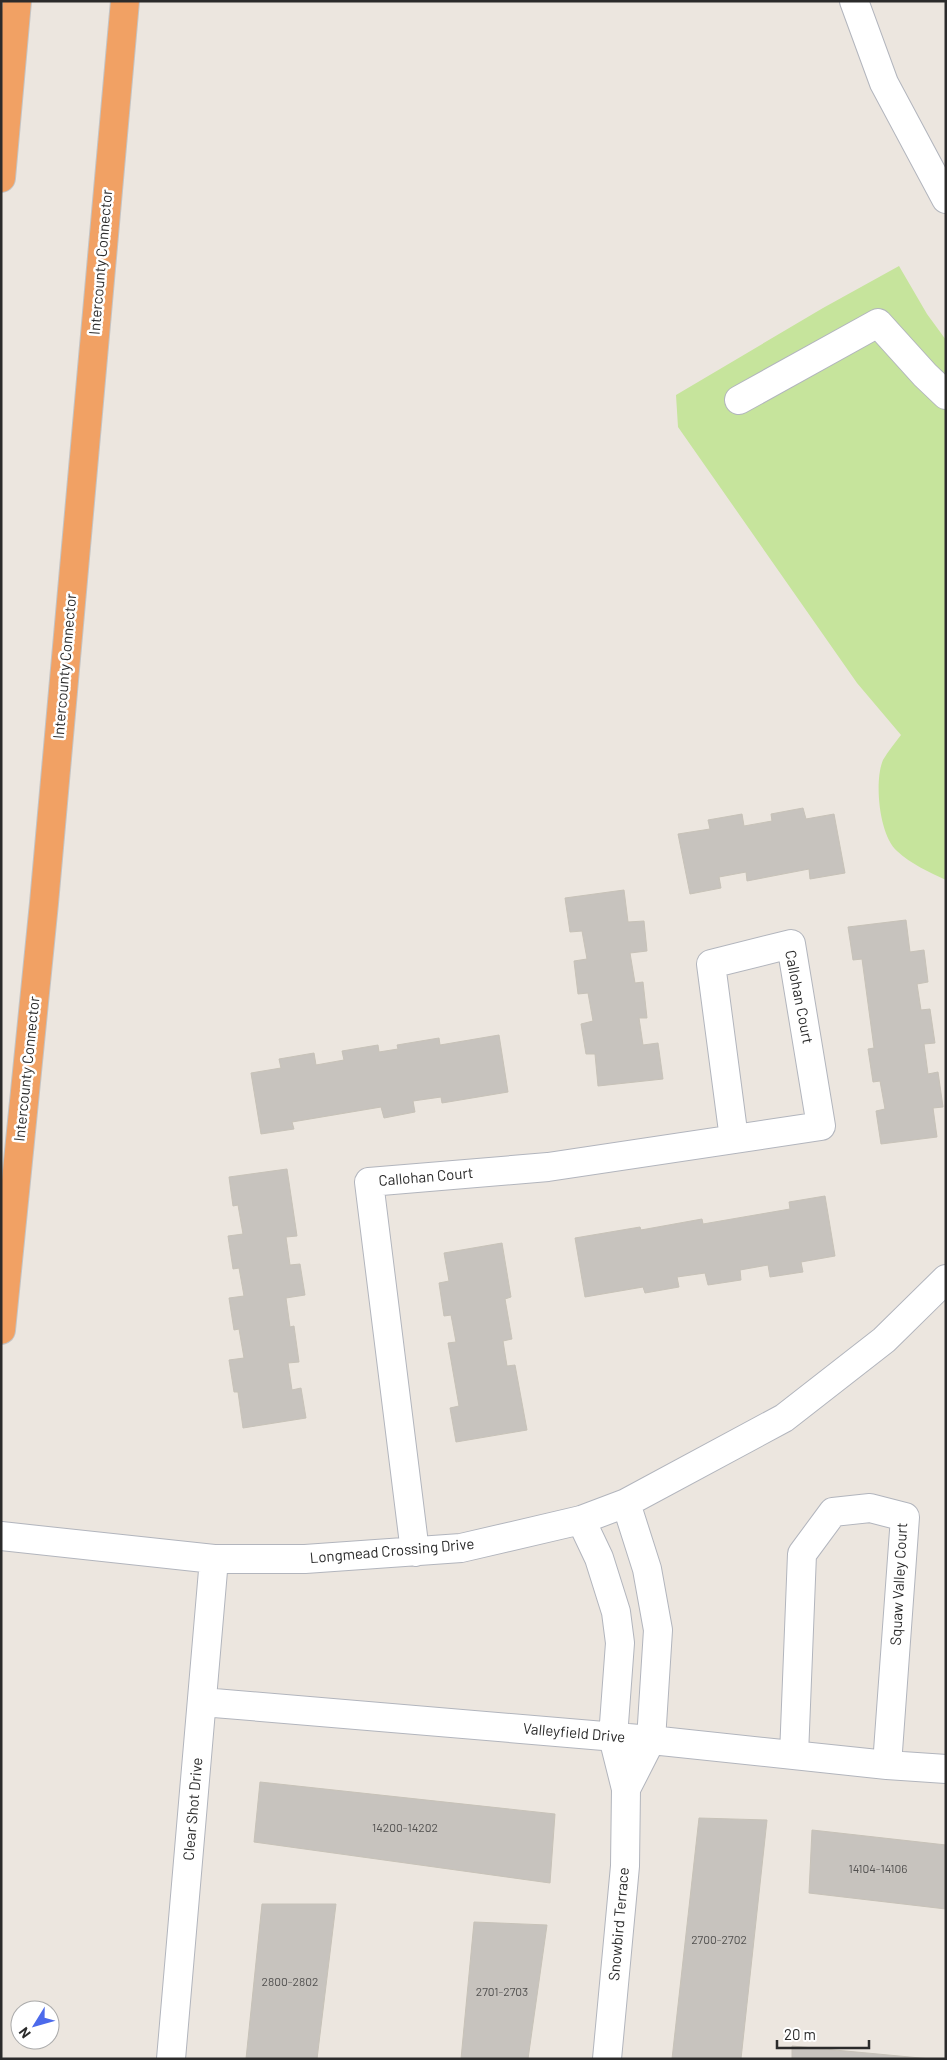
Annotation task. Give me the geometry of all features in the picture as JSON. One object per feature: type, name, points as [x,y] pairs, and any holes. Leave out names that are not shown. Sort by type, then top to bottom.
[{"type":"highway","points":[[1,178],[17,1]]},
{"type":"highway","name":"Intercounty Connector","points":[[1,1330],[44,903],[125,1]]},
{"type":"street","points":[[854,1],[884,83],[942,185]]},
{"type":"street","points":[[739,400],[878,323],[925,375],[946,395]]},
{"type":"street","name":"Callohan Court","points":[[415,1552],[368,1182],[548,1167],[822,1126],[791,944],[712,964],[734,1139]]},
{"type":"street","name":"Longmead Crossing Drive","points":[[1,1536],[113,1546],[214,1558],[305,1559],[461,1548],[581,1520],[626,1503],[784,1418],[884,1340],[946,1279]]},
{"type":"street","name":"Snowbird Terrace","points":[[626,1503],[647,1569],[658,1630],[651,1740],[626,1789]]},
{"type":"street","name":"Squaw Valley Court","points":[[794,1755],[802,1554],[833,1512],[870,1508],[905,1517],[887,1765]]},
{"type":"street","name":"Snowbird Terrace","points":[[581,1520],[602,1567],[616,1612],[620,1643],[613,1737],[626,1789],[625,1866],[607,2059]]},
{"type":"street","name":"Clear Shot Drive","points":[[171,2059],[214,1558]]},
{"type":"street","name":"Valleyfield Drive","points":[[202,1702],[651,1740],[887,1765],[946,1769]]},
{"type":"green space","points":[[899,266],[927,314],[946,340],[946,880],[902,856],[891,843],[882,821],[879,794],[880,769],[883,760],[901,735],[857,683],[678,427],[676,395],[823,308]]},
{"type":"building","points":[[803,808],[806,819],[834,814],[845,873],[810,879],[809,869],[747,881],[746,872],[719,877],[721,888],[690,894],[678,834],[710,829],[708,820],[742,814],[744,826],[772,821],[771,814]]},
{"type":"building","points":[[624,890],[628,922],[644,921],[647,951],[630,953],[635,983],[643,982],[647,1018],[639,1018],[643,1045],[658,1043],[663,1079],[598,1086],[595,1054],[586,1054],[581,1024],[593,1021],[588,993],[578,994],[574,961],[587,959],[582,931],[570,932],[565,898]]},
{"type":"building","points":[[906,920],[910,952],[924,950],[928,982],[917,984],[921,1010],[930,1009],[935,1043],[924,1044],[928,1074],[938,1072],[943,1107],[933,1108],[937,1137],[881,1144],[876,1111],[885,1109],[880,1081],[873,1082],[868,1049],[874,1048],[862,959],[853,960],[848,927]]},
{"type":"building","points":[[499,1035],[508,1092],[442,1103],[441,1097],[413,1101],[415,1112],[384,1118],[381,1107],[292,1122],[294,1129],[261,1134],[251,1073],[281,1068],[279,1059],[314,1053],[316,1065],[344,1060],[342,1051],[378,1045],[379,1052],[398,1049],[397,1045],[439,1038],[440,1045]]},
{"type":"building","points":[[287,1169],[297,1236],[286,1237],[290,1265],[300,1264],[305,1295],[286,1298],[290,1327],[294,1326],[299,1362],[288,1363],[292,1390],[301,1388],[306,1418],[243,1428],[238,1392],[234,1392],[229,1360],[244,1358],[239,1329],[234,1330],[229,1298],[244,1296],[239,1268],[233,1269],[228,1236],[243,1234],[238,1205],[233,1206],[229,1177]]},
{"type":"building","points":[[825,1196],[835,1256],[801,1262],[803,1272],[770,1277],[768,1265],[740,1270],[741,1280],[708,1285],[705,1273],[677,1277],[679,1287],[645,1293],[643,1287],[585,1297],[575,1238],[640,1227],[641,1230],[702,1219],[703,1224],[790,1209],[789,1202]]},
{"type":"building","points":[[502,1243],[511,1297],[505,1299],[512,1339],[503,1341],[507,1366],[515,1365],[527,1430],[456,1442],[450,1408],[459,1406],[448,1343],[456,1342],[451,1315],[444,1316],[439,1283],[449,1281],[444,1253]]},
{"type":"building","points":[[260,1782],[555,1814],[550,1883],[254,1842]]},
{"type":"building","points":[[699,1818],[767,1820],[741,2059],[672,2059]]},
{"type":"building","points":[[812,1830],[946,1845],[946,1909],[809,1893]]},
{"type":"building","points":[[262,1904],[336,1904],[317,2059],[246,2059]]},
{"type":"building","points":[[474,1922],[547,1925],[528,2059],[461,2059]]},
{"type":"building","points":[[792,2046],[931,2059],[792,2059]]}]
